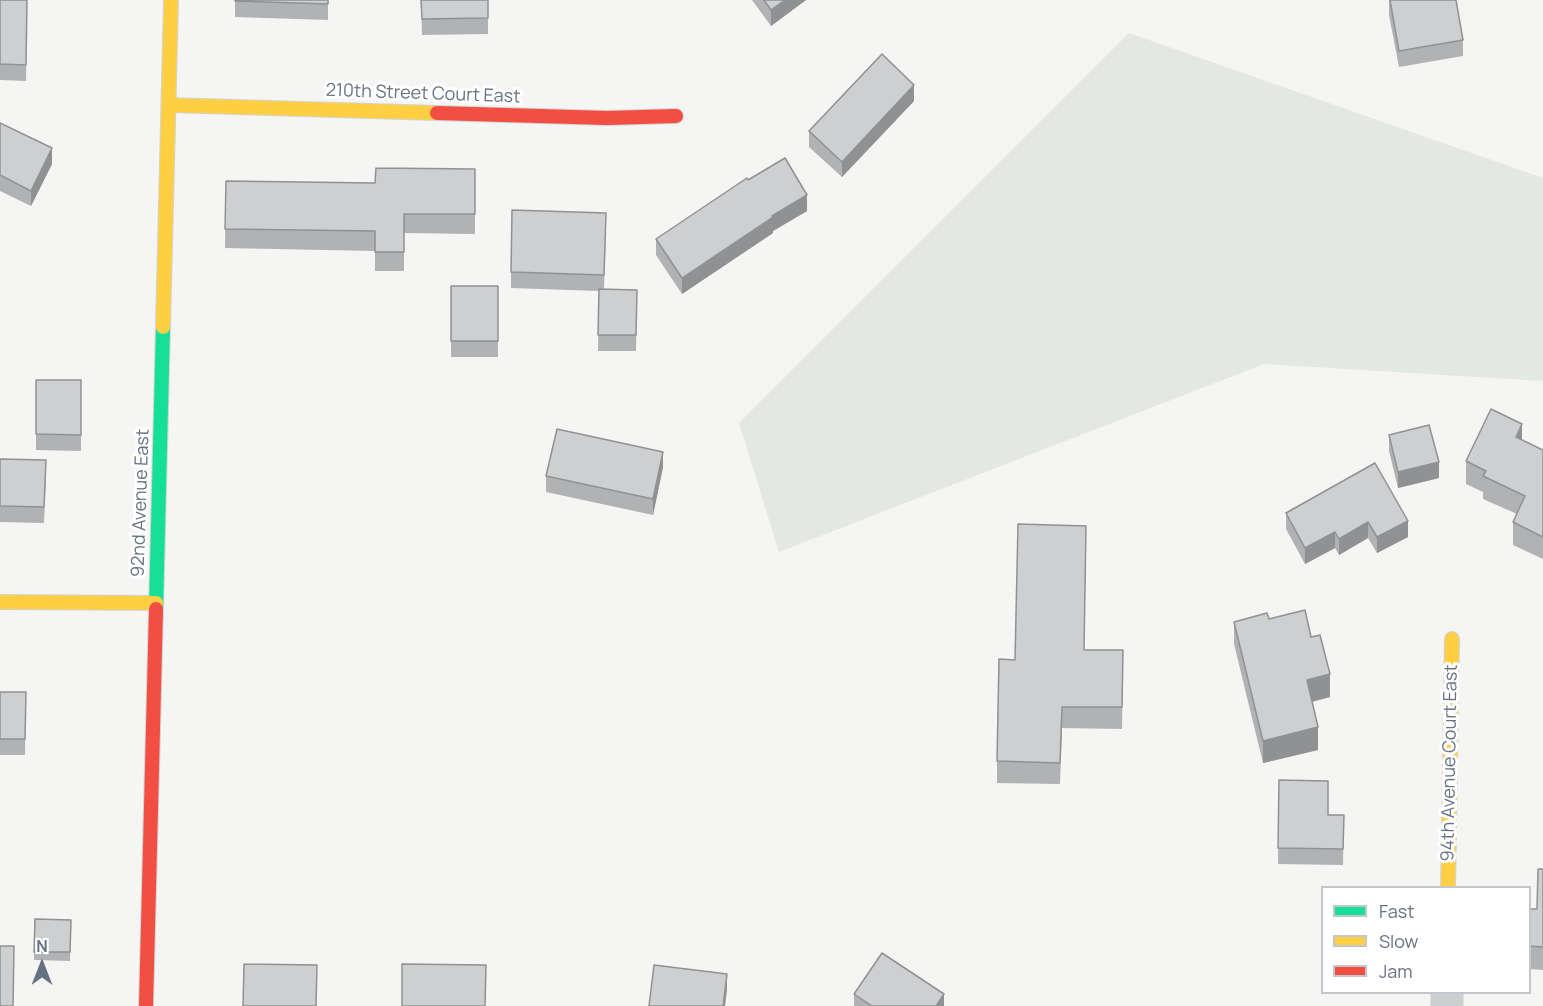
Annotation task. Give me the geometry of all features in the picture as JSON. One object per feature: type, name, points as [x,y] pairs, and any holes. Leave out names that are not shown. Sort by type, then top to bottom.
[{"type":"street","name":"92nd Avenue East","points":[[146,1006],[171,0]]},
{"type":"street","name":"210th Street Court East","points":[[169,105],[607,118],[676,116]]},
{"type":"street","points":[[0,602],[156,603]]},
{"type":"street","name":"94th Avenue Court East","points":[[1448,886],[1452,639]]},
{"type":"shaded area","points":[[1129,33],[1543,178],[1543,381],[1264,364],[779,552],[739,423]]},
{"type":"building","points":[[0,0],[27,0],[26,65],[0,64]]},
{"type":"building","points":[[328,0],[328,4],[235,1]]},
{"type":"building","points":[[421,0],[488,0],[488,18],[422,19]]},
{"type":"building","points":[[764,0],[785,0],[771,10]]},
{"type":"building","points":[[1390,0],[1456,0],[1463,40],[1399,51]]},
{"type":"building","points":[[882,54],[914,85],[842,162],[809,131]]},
{"type":"building","points":[[0,123],[52,148],[31,191],[0,175]]},
{"type":"building","points":[[785,158],[807,195],[772,216],[682,278],[656,239],[747,178],[748,180]]},
{"type":"building","points":[[376,168],[475,169],[475,214],[404,214],[404,252],[375,252],[375,231],[225,229],[226,181],[375,183]]},
{"type":"building","points":[[512,210],[606,213],[604,275],[511,272]]},
{"type":"building","points":[[451,286],[498,286],[498,341],[451,341]]},
{"type":"building","points":[[599,289],[637,290],[636,335],[598,335]]},
{"type":"building","points":[[36,380],[81,380],[81,435],[36,434]]},
{"type":"building","points":[[1491,409],[1522,424],[1516,437],[1543,450],[1543,537],[1513,522],[1525,496],[1483,476],[1486,471],[1466,461]]},
{"type":"building","points":[[1429,425],[1439,462],[1398,472],[1389,435]]},
{"type":"building","points":[[557,429],[663,452],[653,499],[546,476]]},
{"type":"building","points":[[0,459],[46,460],[44,507],[0,506]]},
{"type":"building","points":[[1375,463],[1408,521],[1377,537],[1368,522],[1339,539],[1335,532],[1305,548],[1286,513]]},
{"type":"building","points":[[1018,524],[1086,526],[1084,650],[1123,650],[1122,707],[1062,707],[1060,763],[997,761],[999,659],[1015,660]]},
{"type":"building","points":[[1305,610],[1311,637],[1320,635],[1330,674],[1307,680],[1318,727],[1263,741],[1234,622],[1267,613],[1269,619]]},
{"type":"building","points":[[0,692],[26,692],[25,739],[0,739]]},
{"type":"building","points":[[1279,780],[1328,781],[1328,815],[1344,815],[1343,849],[1278,848]]},
{"type":"building","points":[[1538,869],[1543,869],[1543,947],[1531,946],[1531,909],[1537,909]]},
{"type":"building","points":[[35,919],[71,920],[70,952],[34,952]]},
{"type":"building","points":[[0,946],[14,946],[13,1006],[0,1006]]},
{"type":"building","points":[[882,953],[944,994],[936,1006],[872,1006],[854,994]]},
{"type":"building","points":[[244,964],[317,965],[316,1006],[243,1006]]},
{"type":"building","points":[[402,964],[486,965],[485,1006],[402,1006]]},
{"type":"building","points":[[654,965],[727,974],[723,1006],[649,1006]]},
{"type":"traffic: fast","points":[[156,609],[163,327]]},
{"type":"traffic: slow","points":[[163,327],[171,0]]},
{"type":"traffic: slow","points":[[169,105],[437,113]]},
{"type":"traffic: slow","points":[[0,602],[156,603]]},
{"type":"traffic: slow","points":[[1448,886],[1452,639]]},
{"type":"traffic: jam","points":[[437,113],[607,118],[676,116]]},
{"type":"traffic: jam","points":[[146,1006],[156,609]]}]
